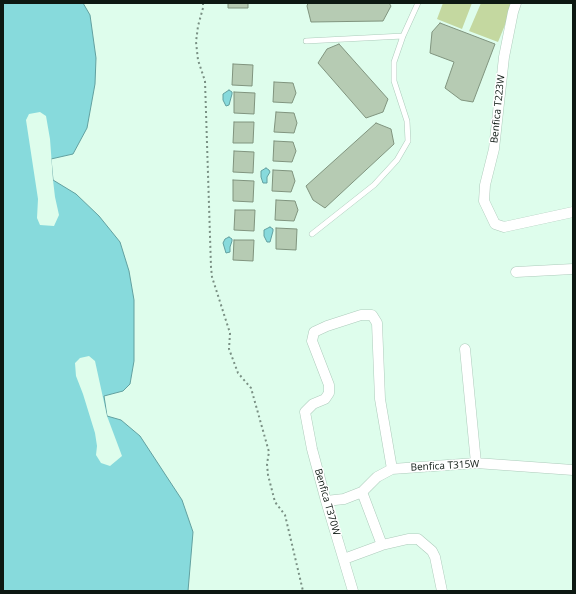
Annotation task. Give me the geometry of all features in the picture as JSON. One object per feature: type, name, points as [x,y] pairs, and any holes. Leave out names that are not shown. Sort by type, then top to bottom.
[{"type":"street","name":"Benfica T223W","points":[[516,3],[504,57],[494,149],[485,185],[484,201],[495,224],[504,227],[573,212]]},
{"type":"street","points":[[516,272],[573,269]]},
{"type":"street","name":"Benfica T370W","points":[[353,591],[312,449],[305,412],[313,404],[325,399],[329,393],[329,385],[312,341],[314,332],[326,326],[361,315],[372,315],[377,323],[380,399],[392,469]]},
{"type":"street","points":[[465,349],[476,463]]},
{"type":"street","name":"Benfica T315W","points":[[326,501],[344,499],[362,492],[377,477],[392,469],[476,463],[573,470]]},
{"type":"street","points":[[362,492],[382,545]]},
{"type":"street","points":[[344,559],[382,545],[408,539],[418,539],[432,551],[435,557],[442,591]]},
{"type":"lane","points":[[312,234],[374,185],[397,160],[408,141],[408,121],[394,81],[394,62],[403,36],[418,3]]},
{"type":"lane","points":[[306,41],[403,36]]},
{"type":"path","points":[[203,3],[196,42],[198,60],[206,81],[212,277],[230,333],[229,349],[238,373],[251,388],[269,452],[268,475],[275,502],[285,515],[303,591]]},
{"type":"green space","points":[[443,3],[472,3],[462,29],[437,19]]},
{"type":"green space","points":[[481,3],[514,3],[498,42],[469,31]]},
{"type":"water","points":[[3,3],[83,3],[90,15],[96,58],[95,84],[87,128],[73,154],[51,159],[53,180],[76,194],[99,216],[120,242],[129,271],[134,300],[134,361],[130,384],[123,391],[104,396],[107,416],[121,420],[140,436],[182,500],[193,532],[188,591],[3,591]]},
{"type":"water","points":[[229,90],[232,94],[229,105],[226,106],[223,100],[223,94]]},
{"type":"water","points":[[266,168],[270,172],[267,177],[267,183],[263,183],[261,171]]},
{"type":"water","points":[[270,227],[273,231],[270,242],[267,242],[264,236],[264,230]]},
{"type":"water","points":[[229,237],[232,239],[230,252],[226,253],[223,243],[225,239]]},
{"type":"pier","points":[[40,112],[46,116],[50,139],[55,197],[59,215],[54,226],[40,225],[37,218],[38,199],[26,120],[29,114]]},
{"type":"pier","points":[[89,356],[95,361],[107,416],[122,456],[110,466],[101,463],[96,455],[97,446],[95,433],[76,376],[75,363],[80,358]]},
{"type":"building","points":[[228,3],[248,3],[248,8],[228,8]]},
{"type":"building","points":[[308,3],[389,3],[391,6],[383,21],[311,22],[307,6]]},
{"type":"building","points":[[440,23],[495,44],[473,102],[461,100],[445,88],[454,62],[430,53],[432,32]]},
{"type":"building","points":[[339,44],[388,99],[383,112],[366,118],[318,63],[327,49]]},
{"type":"building","points":[[233,64],[253,65],[252,86],[232,85]]},
{"type":"building","points":[[274,82],[293,83],[296,93],[292,103],[273,102]]},
{"type":"building","points":[[234,92],[255,93],[254,114],[234,113]]},
{"type":"building","points":[[276,112],[294,113],[297,123],[294,133],[274,132]]},
{"type":"building","points":[[234,122],[254,122],[253,143],[233,143]]},
{"type":"building","points":[[376,123],[391,129],[394,144],[325,208],[313,200],[306,186]]},
{"type":"building","points":[[274,141],[293,142],[296,151],[292,162],[273,161]]},
{"type":"building","points":[[234,151],[254,152],[253,173],[233,172]]},
{"type":"building","points":[[273,170],[292,171],[295,181],[291,192],[272,191]]},
{"type":"building","points":[[233,180],[254,181],[253,202],[233,201]]},
{"type":"building","points":[[276,200],[295,201],[298,210],[294,221],[275,220]]},
{"type":"building","points":[[235,210],[255,210],[254,231],[234,230]]},
{"type":"building","points":[[276,228],[297,229],[296,250],[276,249]]},
{"type":"building","points":[[234,240],[254,240],[253,261],[233,260]]}]
